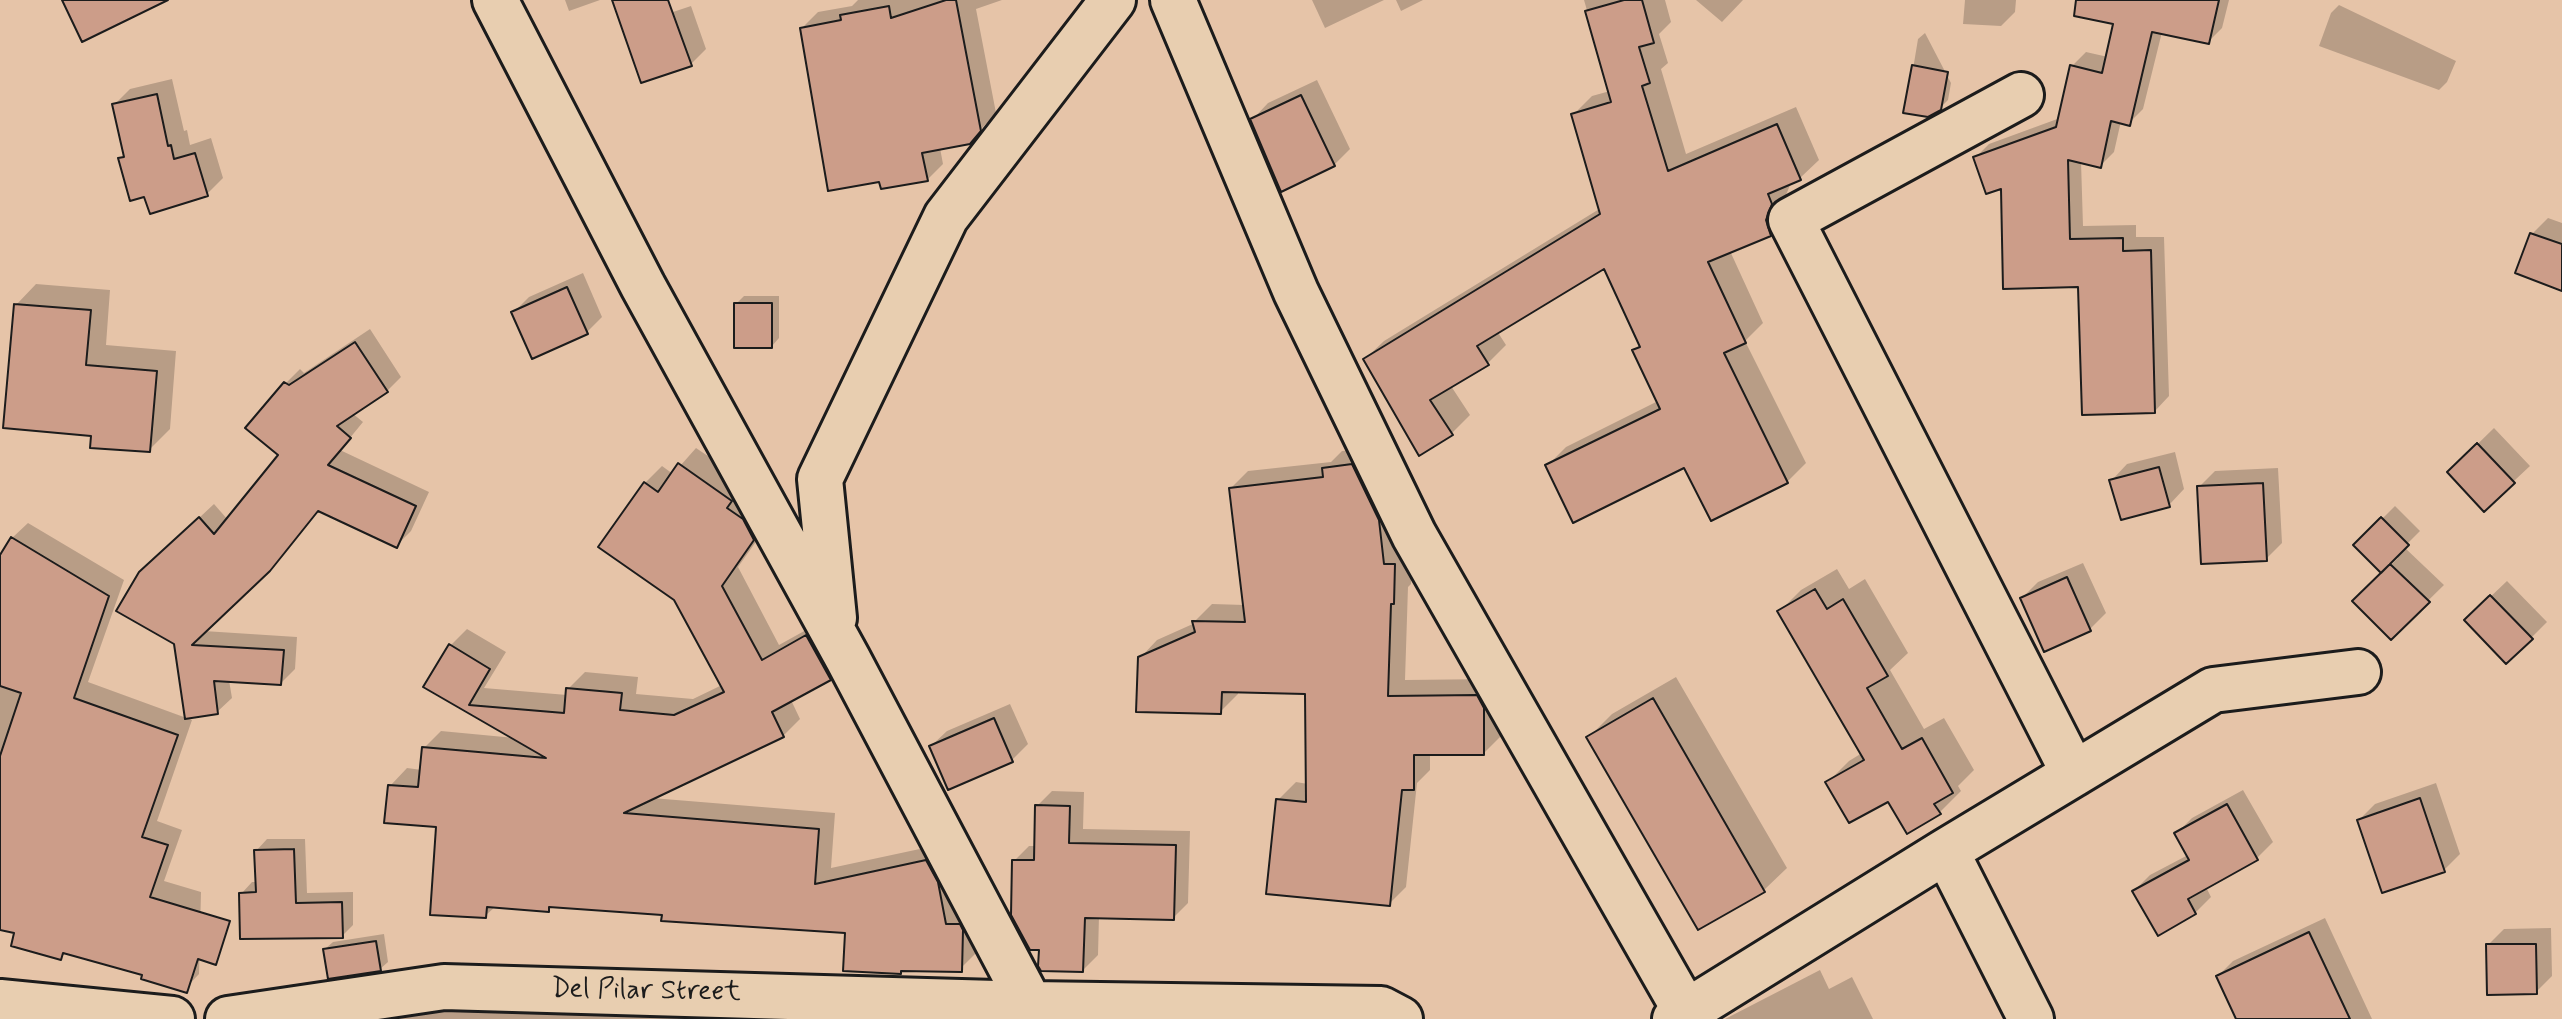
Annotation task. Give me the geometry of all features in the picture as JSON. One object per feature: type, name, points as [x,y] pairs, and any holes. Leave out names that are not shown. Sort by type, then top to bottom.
[{"type":"street","points":[[495,0],[643,286],[835,637],[1030,1004]]},
{"type":"street","points":[[835,637],[820,479],[946,217],[1113,0]]},
{"type":"street","points":[[1173,0],[1296,292],[1414,535],[1680,1016],[2213,690],[2358,672]]},
{"type":"street","points":[[2021,95],[1791,220],[2074,774]]},
{"type":"street","points":[[1946,851],[2031,1019]]},
{"type":"street","name":"Del Pilar Street","points":[[228,1019],[444,987],[773,1007],[1030,1004],[1381,1009],[1400,1019]]},
{"type":"street","points":[[0,1002],[172,1019]]},
{"type":"building","points":[[62,0],[168,0],[82,42]]},
{"type":"building","points":[[612,0],[668,0],[692,66],[641,83]]},
{"type":"building","points":[[946,0],[956,0],[981,131],[970,144],[922,153],[928,181],[881,189],[879,182],[828,191],[800,28],[841,20],[840,15],[889,6],[891,18]]},
{"type":"building","points":[[1624,0],[1642,0],[1654,43],[1639,47],[1650,83],[1642,86],[1668,171],[1777,124],[1801,180],[1768,194],[1772,204],[1766,220],[1771,236],[1708,262],[1746,343],[1724,353],[1788,483],[1711,521],[1684,468],[1573,523],[1545,465],[1660,409],[1632,350],[1640,347],[1604,269],[1477,346],[1489,365],[1430,400],[1453,435],[1419,456],[1363,359],[1600,214],[1571,114],[1611,102],[1585,11]]},
{"type":"building","points":[[2076,0],[2219,0],[2209,44],[2152,32],[2130,126],[2111,121],[2101,168],[2068,160],[2070,239],[2123,238],[2123,251],[2151,250],[2155,413],[2082,415],[2078,287],[2003,289],[2001,189],[1986,194],[1973,157],[2056,127],[2070,65],[2102,73],[2113,24],[2074,16]]},
{"type":"building","points":[[1912,65],[1948,72],[1941,110],[1928,117],[1903,113]]},
{"type":"building","points":[[157,94],[168,146],[171,145],[174,159],[195,153],[208,196],[150,214],[144,197],[130,201],[118,158],[124,157],[112,104]]},
{"type":"building","points":[[1301,95],[1335,166],[1281,192],[1250,119]]},
{"type":"building","points":[[2530,233],[2562,244],[2562,291],[2515,273]]},
{"type":"building","points":[[567,287],[588,334],[532,359],[511,312]]},
{"type":"building","points":[[734,303],[772,303],[772,348],[734,348]]},
{"type":"building","points":[[14,304],[91,310],[86,365],[157,371],[150,452],[90,448],[91,436],[3,428]]},
{"type":"building","points":[[355,342],[388,392],[337,426],[351,438],[328,465],[416,506],[397,548],[318,511],[270,571],[192,645],[284,650],[281,685],[214,681],[218,714],[185,719],[174,644],[116,611],[139,572],[199,517],[214,534],[278,455],[245,428],[284,382],[289,385]]},
{"type":"building","points":[[2477,443],[2515,483],[2484,512],[2447,472]]},
{"type":"building","points":[[678,463],[732,501],[727,508],[743,519],[754,540],[722,586],[762,660],[806,635],[831,680],[772,712],[784,737],[624,813],[819,829],[815,884],[926,860],[938,882],[946,924],[960,924],[963,930],[962,972],[901,971],[901,974],[843,971],[845,933],[661,921],[662,915],[549,907],[549,912],[487,907],[486,918],[430,915],[436,827],[384,823],[388,785],[418,787],[422,747],[546,758],[423,687],[449,644],[490,669],[469,705],[564,713],[566,688],[622,693],[620,710],[674,715],[724,692],[674,600],[598,547],[644,482],[658,492]]},
{"type":"building","points":[[1352,464],[1379,520],[1384,564],[1395,564],[1388,696],[1477,695],[1484,708],[1484,755],[1414,755],[1414,790],[1402,790],[1390,906],[1266,894],[1276,799],[1306,802],[1305,694],[1222,692],[1221,714],[1136,712],[1138,657],[1195,632],[1192,621],[1245,622],[1229,488],[1323,477],[1322,468]]},
{"type":"building","points":[[2159,467],[2170,507],[2121,520],[2109,480]]},
{"type":"building","points":[[2263,483],[2267,561],[2201,564],[2197,486]]},
{"type":"building","points":[[2381,517],[2409,545],[2381,573],[2353,545]]},
{"type":"building","points":[[11,537],[109,596],[74,698],[178,735],[142,837],[168,845],[150,897],[230,921],[216,965],[198,959],[187,993],[141,979],[142,975],[63,953],[61,960],[11,946],[14,933],[0,930],[0,756],[21,693],[0,686],[0,555]]},
{"type":"building","points":[[2390,564],[2430,602],[2391,640],[2352,601]]},
{"type":"building","points":[[2067,577],[2091,631],[2044,652],[2020,598]]},
{"type":"building","points":[[1815,589],[1827,609],[1843,599],[1888,676],[1867,688],[1902,749],[1922,738],[1953,793],[1934,804],[1941,814],[1907,834],[1888,802],[1849,823],[1825,782],[1864,760],[1777,611]]},
{"type":"building","points":[[2490,595],[2533,639],[2506,664],[2464,620]]},
{"type":"building","points":[[1653,698],[1765,892],[1698,930],[1586,737]]},
{"type":"building","points":[[994,718],[1013,762],[948,790],[929,746]]},
{"type":"building","points":[[2420,798],[2445,872],[2382,893],[2357,820]]},
{"type":"building","points":[[2227,804],[2258,860],[2188,899],[2196,914],[2158,936],[2132,891],[2189,860],[2174,833]]},
{"type":"building","points":[[1035,805],[1070,806],[1069,843],[1176,845],[1174,920],[1085,918],[1083,972],[1041,971],[1038,966],[1039,950],[1030,950],[1011,915],[1012,860],[1034,860]]},
{"type":"building","points":[[294,849],[296,903],[342,902],[343,938],[240,939],[239,893],[256,892],[254,850]]},
{"type":"building","points":[[2309,932],[2350,1019],[2236,1019],[2216,976]]},
{"type":"building","points":[[376,941],[381,971],[328,979],[323,949]]},
{"type":"building","points":[[2486,944],[2536,944],[2537,994],[2487,995]]}]
